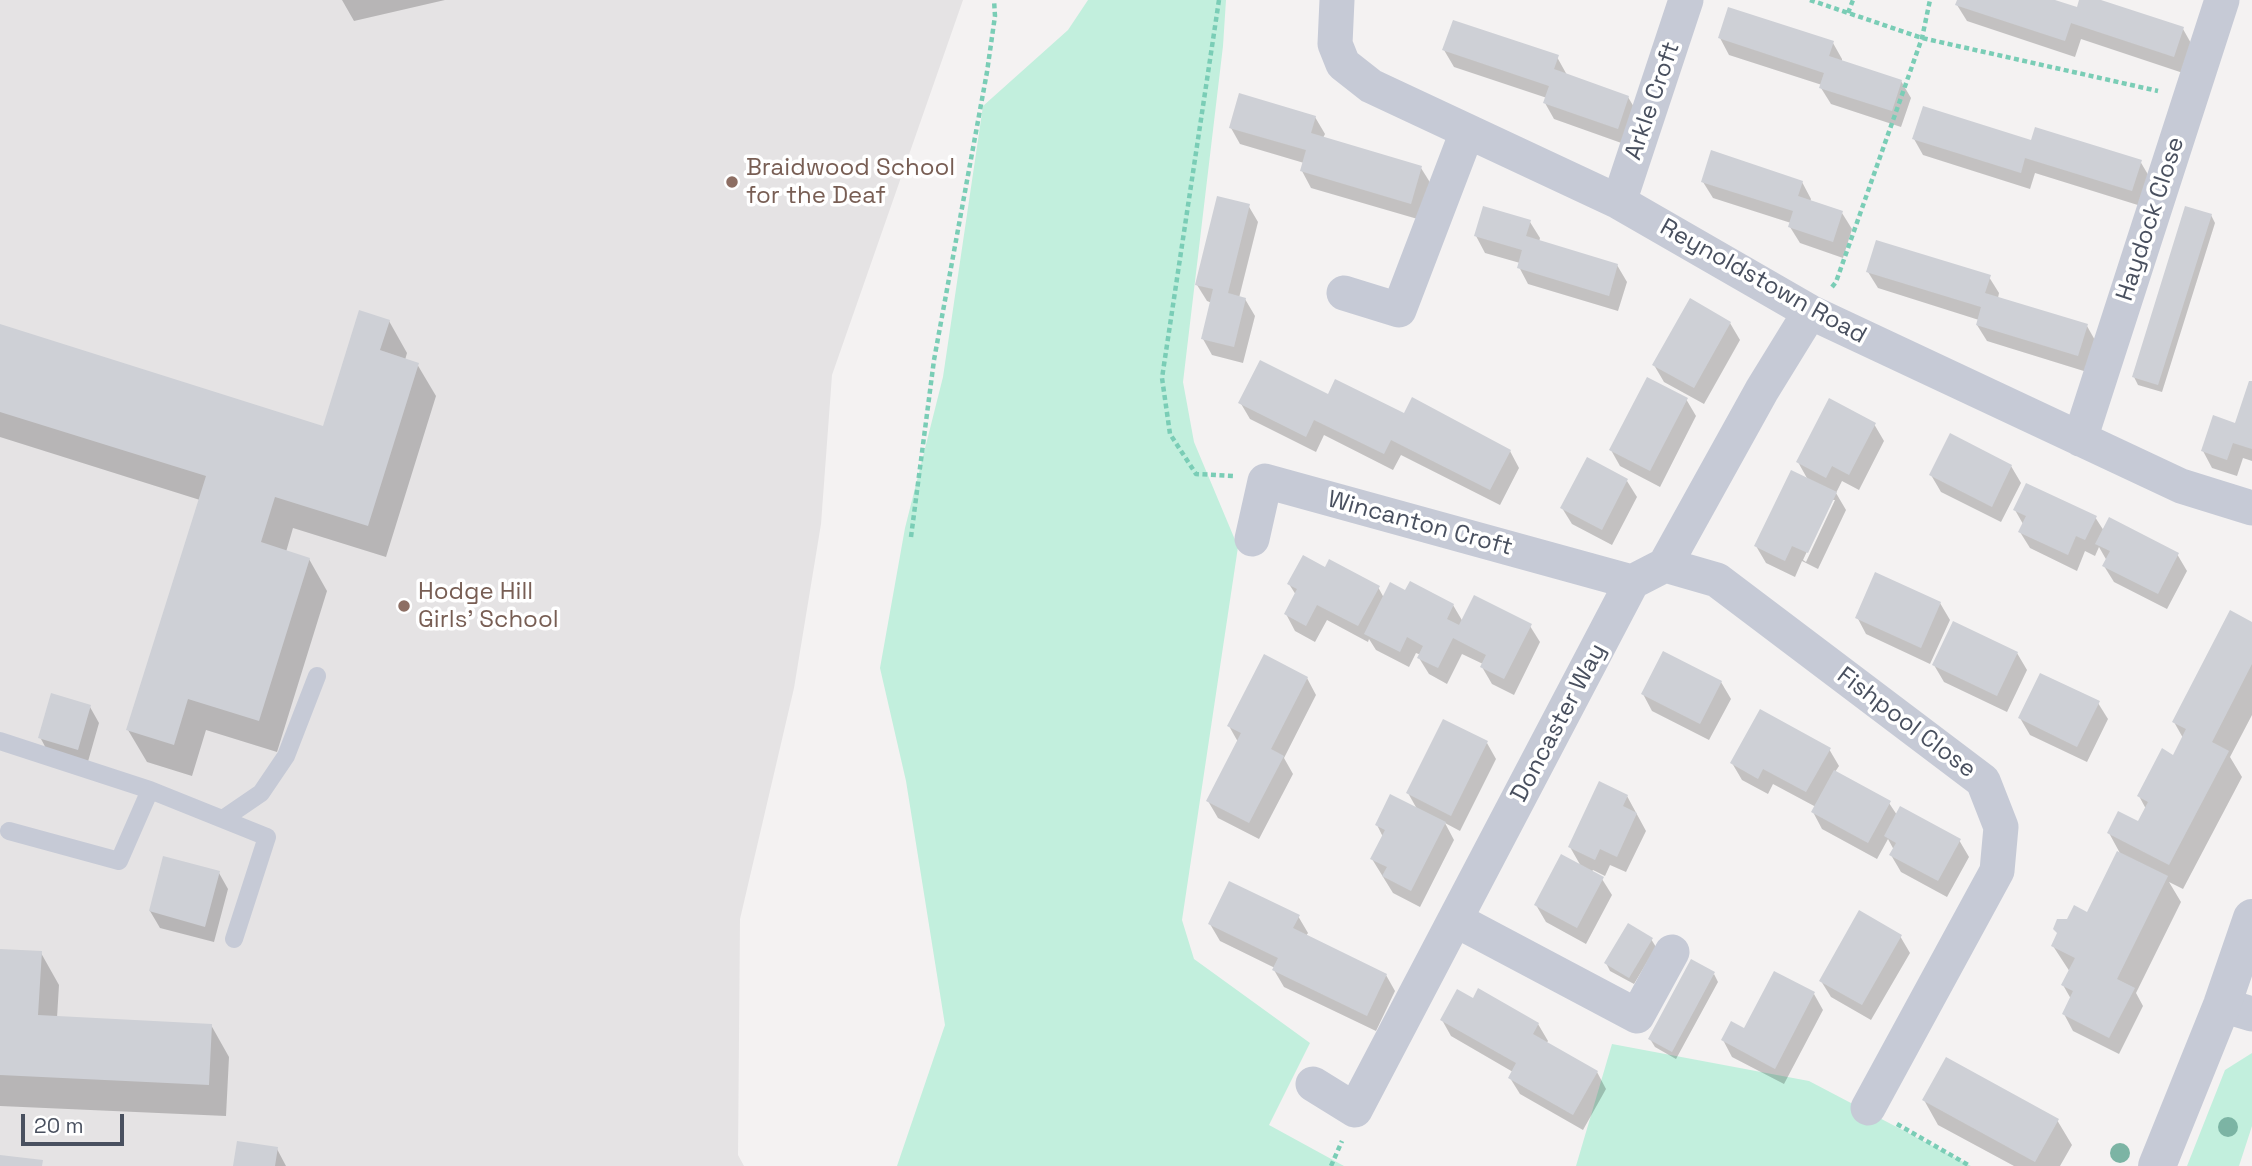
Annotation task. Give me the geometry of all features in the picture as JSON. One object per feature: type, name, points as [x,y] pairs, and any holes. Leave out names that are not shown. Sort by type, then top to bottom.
[{"type":"street","name":"Reynoldstown Road","points":[[1338,0],[1335,44],[1343,64],[1371,86],[1619,202],[1810,312],[2180,486],[2252,508]]},
{"type":"street","name":"Arkle Croft","points":[[1619,202],[1686,0]]},
{"type":"street","name":"Haydock Close","points":[[2080,439],[2222,0]]},
{"type":"street","points":[[1344,293],[1399,310],[1467,132]]},
{"type":"street","points":[[1632,582],[1665,565],[1762,390],[1810,312]]},
{"type":"street","points":[[1252,539],[1265,481]]},
{"type":"street","name":"Wincanton Croft","points":[[1265,481],[1632,582]]},
{"type":"street","name":"Fishpool Close","points":[[1665,565],[1717,580],[1983,781],[2001,827],[1997,871],[1868,1108]]},
{"type":"street","name":"Doncaster Way","points":[[1313,1084],[1355,1110],[1632,582]]},
{"type":"street","points":[[2157,1166],[2237,1009],[2252,918]]},
{"type":"street","points":[[1456,920],[1637,1016],[1672,952]]},
{"type":"lane","points":[[223,819],[261,793],[286,757],[317,676]]},
{"type":"lane","points":[[0,741],[150,790],[267,837],[234,939]]},
{"type":"lane","points":[[9,831],[119,861],[150,790]]},
{"type":"path","points":[[911,537],[934,360],[987,72],[995,16],[994,0]]},
{"type":"path","points":[[1219,0],[1162,378],[1170,434],[1196,474],[1229,475],[1265,481]]},
{"type":"path","points":[[1811,0],[1922,38],[2190,98]]},
{"type":"path","points":[[1848,13],[1853,0]]},
{"type":"path","points":[[1810,312],[1836,282],[1922,38],[1930,0]]},
{"type":"path","points":[[1868,1108],[1970,1166]]},
{"type":"shaded area","name":"Hodge Hill Girls' School","points":[[0,0],[963,0],[832,375],[821,524],[794,688],[740,919],[738,1155],[744,1166],[0,1166]]},
{"type":"green space","points":[[1088,0],[1226,0],[1223,46],[1183,382],[1194,442],[1238,547],[1182,920],[1194,959],[1310,1043],[1269,1125],[1344,1166],[897,1166],[945,1025],[906,781],[880,668],[905,528],[943,377],[983,106],[1068,30]]},
{"type":"green space","points":[[1612,1044],[1809,1081],[1971,1166],[1576,1166]]},
{"type":"green space","points":[[2252,1053],[2252,1126],[2239,1166],[2187,1166],[2225,1070]]},
{"type":"building","points":[[1957,0],[2055,0],[2077,7],[2079,0],[2101,0],[2184,27],[2174,57],[2071,23],[2065,41],[1955,5]]},
{"type":"building","points":[[1728,7],[1834,41],[1829,56],[1902,80],[1892,111],[1819,88],[1824,73],[1718,38]]},
{"type":"building","points":[[1453,20],[1559,55],[1554,69],[1629,96],[1618,129],[1543,103],[1549,86],[1442,50]]},
{"type":"building","points":[[1239,93],[1316,116],[1311,133],[1422,166],[1411,204],[1300,171],[1306,150],[1229,128]]},
{"type":"building","points":[[1923,106],[2031,140],[2035,127],[2142,160],[2132,191],[2025,158],[2021,173],[1912,139]]},
{"type":"building","points":[[1711,150],[1803,181],[1798,196],[1843,211],[1833,242],[1788,227],[1793,211],[1701,182]]},
{"type":"building","points":[[1217,196],[1250,204],[1228,293],[1246,298],[1234,347],[1201,339],[1213,289],[1195,285]]},
{"type":"building","points":[[1483,206],[1531,220],[1526,236],[1618,264],[1609,296],[1517,268],[1522,250],[1474,236]]},
{"type":"building","points":[[2185,206],[2212,214],[2158,385],[2132,377]]},
{"type":"building","points":[[1876,240],[1991,275],[1985,293],[2088,324],[2078,356],[1976,325],[1981,307],[1866,272]]},
{"type":"building","points":[[1690,298],[1731,322],[1694,388],[1652,365]]},
{"type":"building","points":[[359,310],[390,320],[380,350],[419,363],[368,526],[275,497],[261,542],[310,558],[259,721],[188,699],[174,745],[126,730],[206,476],[0,412],[0,324],[323,426]]},
{"type":"building","points":[[1260,360],[1328,394],[1335,379],[1404,413],[1412,397],[1511,450],[1490,490],[1391,440],[1384,454],[1314,420],[1306,437],[1238,403]]},
{"type":"building","points":[[1647,377],[1688,398],[1650,471],[1609,450]]},
{"type":"building","points":[[2249,381],[2252,381],[2252,449],[2233,443],[2227,460],[2201,451],[2213,415],[2235,423]]},
{"type":"building","points":[[1829,398],[1876,423],[1849,475],[1832,466],[1826,478],[1796,462]]},
{"type":"building","points":[[1950,433],[2012,465],[1992,507],[1929,475]]},
{"type":"building","points":[[1587,457],[1628,479],[1602,530],[1560,508]]},
{"type":"building","points":[[1791,470],[1837,492],[1808,553],[1792,546],[1785,561],[1754,546]]},
{"type":"building","points":[[2026,483],[2097,516],[2085,540],[2076,536],[2068,555],[2018,532],[2026,516],[2013,510]]},
{"type":"building","points":[[2109,517],[2179,553],[2158,594],[2102,566],[2110,551],[2095,544]]},
{"type":"building","points":[[1303,555],[1325,567],[1329,559],[1380,586],[1358,626],[1317,605],[1306,626],[1284,614],[1297,589],[1287,584]]},
{"type":"building","points":[[1875,572],[1941,602],[1921,648],[1855,618]]},
{"type":"building","points":[[1410,581],[1454,604],[1447,619],[1459,625],[1474,595],[1532,624],[1504,679],[1480,667],[1486,655],[1453,638],[1438,668],[1417,658],[1423,646],[1407,637],[1400,652],[1364,634],[1390,582],[1405,590]]},
{"type":"building","points":[[2230,610],[2252,622],[2252,664],[2212,742],[2229,751],[2169,865],[2107,833],[2118,811],[2138,821],[2148,802],[2137,796],[2162,748],[2173,755],[2186,729],[2172,722]]},
{"type":"building","points":[[1953,621],[2018,652],[1997,696],[1932,665]]},
{"type":"building","points":[[1663,651],[1722,681],[1700,724],[1641,694]]},
{"type":"building","points":[[1264,654],[1308,677],[1271,749],[1284,756],[1249,823],[1206,801],[1241,733],[1227,726]]},
{"type":"building","points":[[2040,673],[2100,701],[2077,747],[2018,718]]},
{"type":"building","points":[[51,693],[91,705],[78,750],[38,738]]},
{"type":"building","points":[[1760,709],[1831,748],[1806,792],[1763,769],[1758,779],[1730,763]]},
{"type":"building","points":[[1443,719],[1488,741],[1451,816],[1406,793]]},
{"type":"building","points":[[1834,770],[1891,801],[1868,843],[1811,812]]},
{"type":"building","points":[[1599,781],[1628,795],[1623,806],[1637,813],[1617,857],[1600,849],[1595,860],[1568,847]]},
{"type":"building","points":[[1390,794],[1446,822],[1411,891],[1382,876],[1387,867],[1370,859],[1385,830],[1375,825]]},
{"type":"building","points":[[1900,806],[1961,839],[1938,881],[1889,855],[1896,843],[1884,836]]},
{"type":"building","points":[[2117,851],[2168,876],[2117,979],[2135,988],[2109,1038],[2062,1014],[2073,991],[2061,985],[2075,958],[2051,946],[2057,933],[2053,929],[2057,919],[2067,919],[2074,905],[2087,912]]},
{"type":"building","points":[[1561,854],[1604,877],[1577,928],[1534,905]]},
{"type":"building","points":[[163,856],[220,871],[205,927],[149,911]]},
{"type":"building","points":[[1229,881],[1300,915],[1293,928],[1387,974],[1367,1016],[1272,970],[1278,958],[1208,924]]},
{"type":"building","points":[[1859,910],[1902,935],[1862,1005],[1819,981]]},
{"type":"building","points":[[1628,923],[1653,938],[1629,978],[1604,963]]},
{"type":"building","points":[[0,949],[42,951],[38,1015],[212,1024],[209,1085],[0,1075]]},
{"type":"building","points":[[1691,959],[1715,972],[1672,1052],[1648,1039]]},
{"type":"building","points":[[1774,971],[1815,992],[1775,1069],[1721,1040],[1731,1021],[1744,1028]]},
{"type":"building","points":[[1478,988],[1539,1023],[1533,1034],[1598,1071],[1573,1115],[1508,1078],[1516,1063],[1440,1020],[1457,989],[1473,998]]},
{"type":"building","points":[[1946,1057],[2059,1119],[2035,1162],[1922,1100]]},
{"type":"building","points":[[237,1141],[278,1147],[275,1166],[233,1166]]},
{"type":"building","points":[[0,1155],[43,1160],[42,1166],[0,1166]]},
{"type":"place","name":"Braidwood School for the Deaf","points":[[732,182]]},
{"type":"place","name":"Hodge Hill Girls' School","points":[[404,606]]}]
